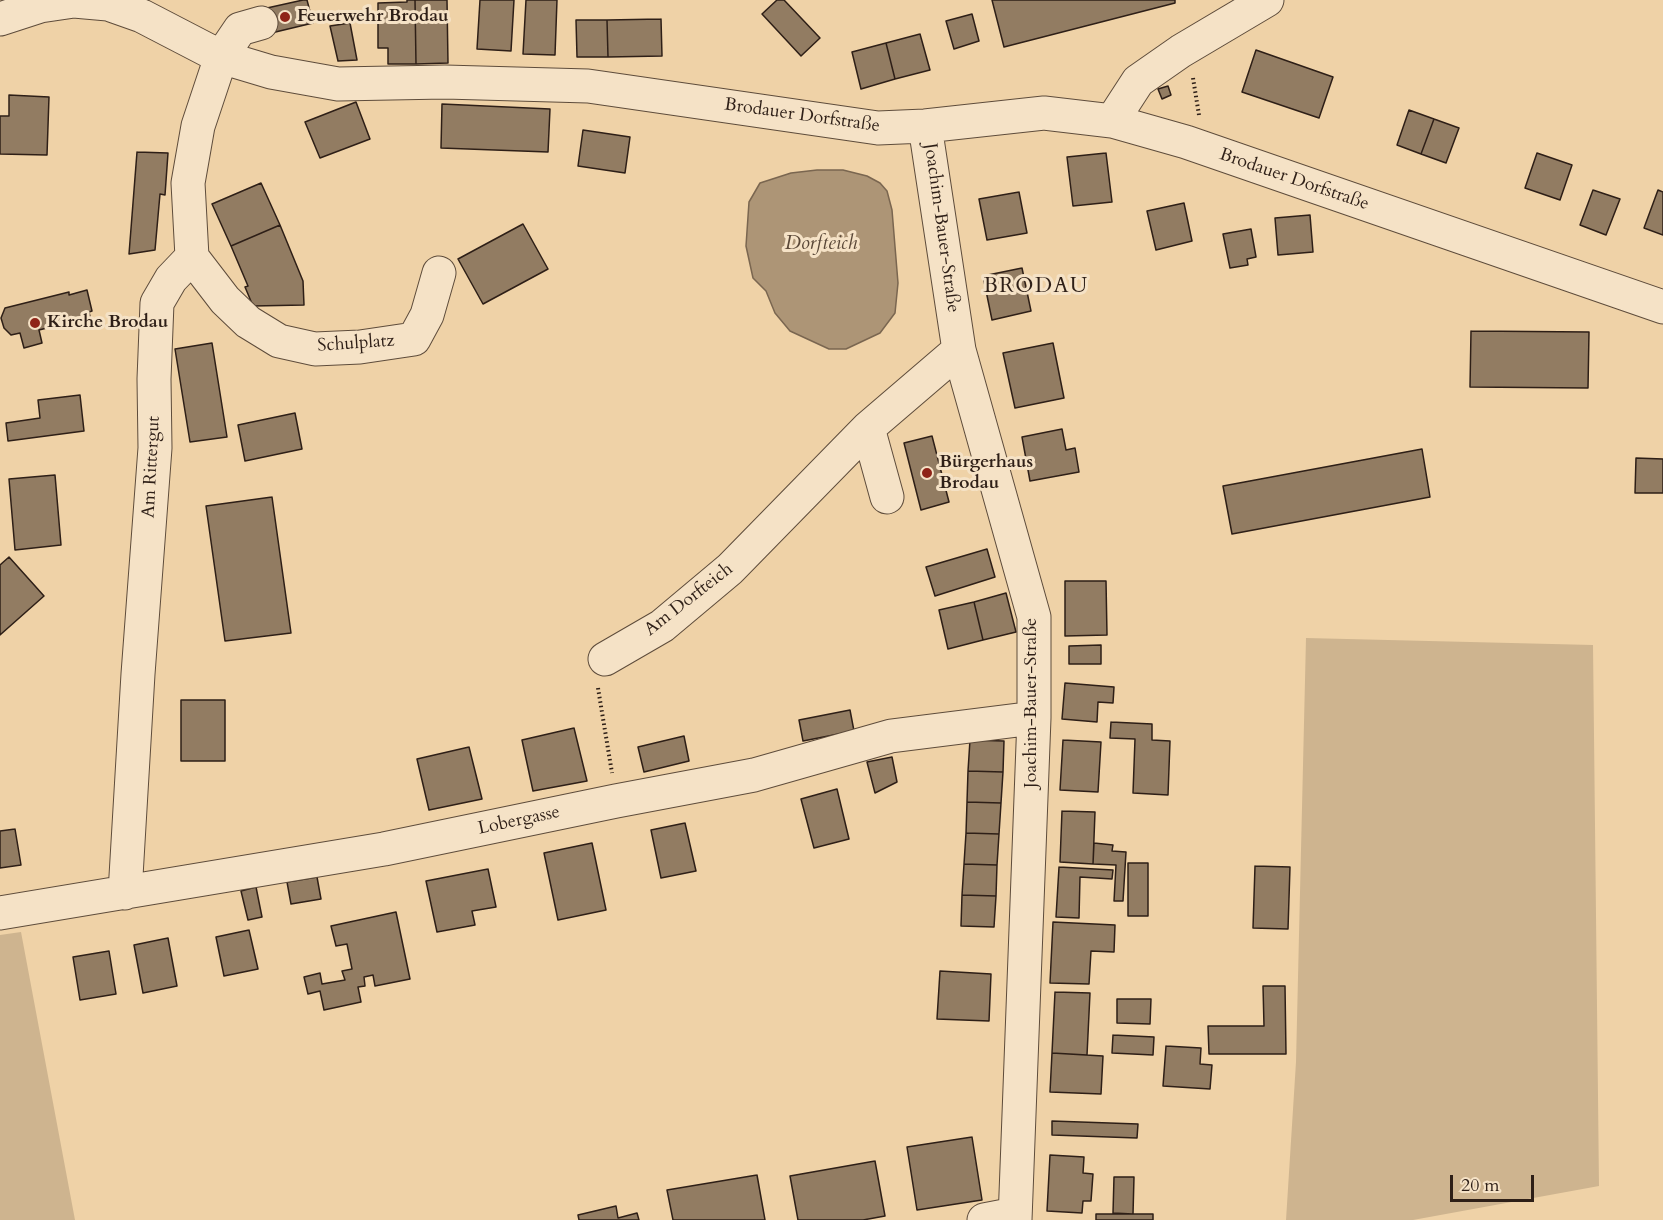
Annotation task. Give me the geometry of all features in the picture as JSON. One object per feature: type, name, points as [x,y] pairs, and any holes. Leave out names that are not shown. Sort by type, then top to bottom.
[{"type":"street","name":"Brodauer Dorfstraße","points":[[0,20],[40,6],[74,1],[108,4],[142,16],[167,13],[221,57],[271,72],[338,84],[445,82],[588,86],[878,128],[925,126],[1044,113],[1112,120],[1204,149],[1663,307]]},
{"type":"street","points":[[1112,120],[1138,81],[1249,5]]},
{"type":"street","points":[[192,257],[188,183],[198,126],[221,57],[240,29],[261,23]]},
{"type":"street","name":"Joachim-Bauer-Straße","points":[[925,126],[959,350],[1034,617],[1034,718],[1004,1218]]},
{"type":"street","name":"Schulplatz","points":[[192,257],[225,300],[248,322],[279,341],[315,349],[360,347],[414,339],[427,315],[439,273]]},
{"type":"street","name":"Am Rittergut","points":[[125,893],[155,448],[154,379],[157,303],[171,279],[192,257]]},
{"type":"street","name":"Am Dorfteich","points":[[605,659],[662,626],[730,570],[868,428],[959,350]]},
{"type":"street","points":[[868,428],[887,497]]},
{"type":"street","name":"Lobergasse","points":[[0,913],[384,849],[754,775],[891,736],[1034,718]]},
{"type":"path","points":[[1187,48],[1204,149]]},
{"type":"path","points":[[605,659],[597,681],[616,801]]},
{"type":"shaded area","points":[[1306,638],[1593,645],[1599,1186],[1413,1220],[1286,1220],[1296,1062]]},
{"type":"shaded area","points":[[21,932],[75,1220],[0,1220],[0,935]]},
{"type":"water","name":"Dorfteich","points":[[843,170],[867,176],[880,183],[887,191],[892,210],[898,283],[895,313],[880,333],[846,349],[829,349],[790,331],[775,313],[766,291],[753,278],[746,246],[749,202],[760,183],[791,173]]},
{"type":"building","name":"Feuerwehr Brodau","points":[[307,0],[313,23],[263,35],[258,10]]},
{"type":"building","points":[[407,0],[415,0],[416,64],[388,64],[388,48],[378,48],[378,3],[407,2]]},
{"type":"building","points":[[415,0],[447,0],[448,63],[416,64]]},
{"type":"building","points":[[480,0],[514,0],[511,51],[477,49]]},
{"type":"building","points":[[526,0],[557,0],[555,55],[523,54]]},
{"type":"building","points":[[777,0],[784,0],[820,38],[801,56],[762,14]]},
{"type":"building","points":[[992,0],[1175,0],[1175,3],[1004,47]]},
{"type":"building","points":[[972,14],[979,41],[954,49],[946,21]]},
{"type":"building","points":[[661,19],[662,56],[608,57],[607,20]]},
{"type":"building","points":[[576,20],[607,20],[608,57],[577,57]]},
{"type":"building","points":[[350,23],[357,60],[338,61],[330,26]]},
{"type":"building","points":[[920,34],[930,70],[895,79],[886,43]]},
{"type":"building","points":[[886,43],[895,79],[861,89],[852,52]]},
{"type":"building","points":[[1256,50],[1333,77],[1319,118],[1242,92]]},
{"type":"building","points":[[1168,86],[1171,95],[1162,99],[1158,89]]},
{"type":"building","points":[[9,95],[49,97],[47,155],[0,154],[0,116],[9,116]]},
{"type":"building","points":[[356,102],[370,139],[320,158],[305,122]]},
{"type":"building","points":[[442,104],[550,109],[548,152],[441,148]]},
{"type":"building","points":[[1409,110],[1434,119],[1421,154],[1397,145]]},
{"type":"building","points":[[1434,119],[1459,128],[1446,163],[1421,154]]},
{"type":"building","points":[[583,130],[630,137],[625,173],[578,166]]},
{"type":"building","points":[[137,152],[168,153],[165,195],[160,194],[155,250],[129,254]]},
{"type":"building","points":[[1106,153],[1112,202],[1073,206],[1067,157]]},
{"type":"building","points":[[1537,153],[1572,165],[1560,200],[1525,188]]},
{"type":"building","points":[[261,183],[280,225],[231,246],[212,204]]},
{"type":"building","points":[[1593,190],[1620,199],[1606,235],[1580,225]]},
{"type":"building","points":[[1658,190],[1663,192],[1663,235],[1644,228]]},
{"type":"building","points":[[1019,192],[1027,233],[987,240],[979,199]]},
{"type":"building","points":[[1184,203],[1192,241],[1156,250],[1147,211]]},
{"type":"building","points":[[1310,215],[1313,252],[1278,255],[1275,218]]},
{"type":"building","points":[[523,224],[548,269],[483,304],[458,259]]},
{"type":"building","points":[[280,225],[303,281],[304,305],[253,306],[245,287],[248,286],[231,246]]},
{"type":"building","points":[[1251,229],[1256,257],[1247,259],[1248,265],[1230,268],[1223,234]]},
{"type":"building","points":[[1022,268],[1031,311],[992,320],[983,276]]},
{"type":"building","name":"Kirche Brodau","points":[[87,290],[92,311],[89,312],[90,317],[39,330],[42,343],[24,348],[20,333],[11,335],[4,328],[1,318],[5,308],[69,292],[69,295]]},
{"type":"building","points":[[1471,331],[1589,332],[1588,388],[1470,387]]},
{"type":"building","points":[[212,343],[227,437],[190,442],[175,349]]},
{"type":"building","points":[[1053,343],[1064,398],[1015,408],[1003,353]]},
{"type":"building","points":[[80,395],[84,431],[8,441],[6,423],[40,418],[38,400]]},
{"type":"building","points":[[295,413],[302,449],[245,461],[238,425]]},
{"type":"building","points":[[1062,429],[1066,450],[1075,448],[1079,472],[1030,481],[1022,437]]},
{"type":"building","name":"Bürgerhaus Brodau","points":[[932,436],[949,502],[921,510],[904,443]]},
{"type":"building","points":[[1422,449],[1430,497],[1232,534],[1223,486]]},
{"type":"building","points":[[1636,458],[1663,459],[1663,493],[1635,493]]},
{"type":"building","points":[[55,475],[61,545],[15,550],[9,479]]},
{"type":"building","points":[[272,497],[291,633],[225,641],[206,506]]},
{"type":"building","points":[[987,549],[995,577],[935,596],[926,567]]},
{"type":"building","points":[[9,557],[44,596],[0,635],[0,565]]},
{"type":"building","points":[[1065,581],[1106,581],[1107,635],[1065,636]]},
{"type":"building","points":[[1006,593],[1016,632],[983,640],[974,602]]},
{"type":"building","points":[[974,602],[983,640],[948,649],[939,610]]},
{"type":"building","points":[[1101,645],[1101,664],[1069,664],[1069,646]]},
{"type":"building","points":[[1065,683],[1114,687],[1113,703],[1098,702],[1097,722],[1062,719]]},
{"type":"building","points":[[181,700],[225,700],[225,761],[181,761]]},
{"type":"building","points":[[850,710],[854,731],[803,741],[799,720]]},
{"type":"building","points":[[1111,722],[1152,724],[1152,740],[1170,741],[1168,795],[1133,793],[1135,739],[1110,738]]},
{"type":"building","points":[[574,728],[587,781],[533,791],[522,740]]},
{"type":"building","points":[[684,736],[689,761],[644,772],[638,747]]},
{"type":"building","points":[[970,740],[1004,741],[1003,772],[968,771]]},
{"type":"building","points":[[1063,740],[1101,742],[1098,792],[1060,790]]},
{"type":"building","points":[[469,747],[482,799],[429,810],[417,759]]},
{"type":"building","points":[[892,757],[897,782],[875,793],[867,762]]},
{"type":"building","points":[[968,771],[1003,772],[1001,803],[967,802]]},
{"type":"building","points":[[837,789],[849,839],[814,848],[801,799]]},
{"type":"building","points":[[967,802],[1001,803],[999,834],[966,833]]},
{"type":"building","points":[[1062,811],[1095,812],[1093,864],[1060,862]]},
{"type":"building","points":[[685,823],[696,871],[661,878],[651,830]]},
{"type":"building","points":[[15,829],[21,865],[0,868],[0,831]]},
{"type":"building","points":[[966,833],[999,834],[997,865],[964,864]]},
{"type":"building","points":[[592,843],[606,910],[558,920],[544,853]]},
{"type":"building","points":[[1094,843],[1113,845],[1112,851],[1126,852],[1123,901],[1114,901],[1116,865],[1093,864]]},
{"type":"building","points":[[1128,863],[1148,863],[1148,916],[1128,916]]},
{"type":"building","points":[[964,864],[997,865],[996,896],[962,895]]},
{"type":"building","points":[[1255,866],[1290,867],[1288,929],[1253,928]]},
{"type":"building","points":[[1059,867],[1113,870],[1112,879],[1080,877],[1079,918],[1056,917]]},
{"type":"building","points":[[488,869],[496,907],[472,911],[475,925],[437,932],[426,881]]},
{"type":"building","points":[[317,877],[321,899],[291,904],[287,882]]},
{"type":"building","points":[[256,887],[262,917],[248,920],[241,891]]},
{"type":"building","points":[[962,895],[996,896],[994,927],[961,926]]},
{"type":"building","points":[[396,912],[410,979],[375,986],[373,975],[364,977],[365,986],[358,987],[361,1002],[324,1010],[320,991],[308,994],[304,977],[320,973],[322,984],[345,980],[342,971],[352,969],[347,944],[336,946],[331,926]]},
{"type":"building","points":[[1053,922],[1115,925],[1114,952],[1091,951],[1089,984],[1050,983]]},
{"type":"building","points":[[249,930],[258,969],[224,976],[216,937]]},
{"type":"building","points":[[168,938],[177,986],[143,993],[134,945]]},
{"type":"building","points":[[109,951],[116,994],[80,1000],[73,957]]},
{"type":"building","points":[[940,971],[991,974],[989,1021],[937,1019]]},
{"type":"building","points":[[1263,986],[1285,986],[1286,1054],[1209,1054],[1208,1026],[1264,1026]]},
{"type":"building","points":[[1055,992],[1090,993],[1087,1055],[1052,1053]]},
{"type":"building","points":[[1117,999],[1151,999],[1150,1024],[1117,1023]]},
{"type":"building","points":[[1113,1035],[1154,1037],[1153,1055],[1112,1053]]},
{"type":"building","points":[[1166,1046],[1201,1048],[1200,1064],[1212,1065],[1210,1089],[1163,1086]]},
{"type":"building","points":[[1052,1053],[1103,1056],[1101,1094],[1050,1092]]},
{"type":"building","points":[[1052,1121],[1138,1124],[1137,1138],[1052,1135]]},
{"type":"building","points":[[972,1137],[982,1200],[917,1210],[907,1147]]},
{"type":"building","points":[[1050,1155],[1084,1157],[1083,1173],[1093,1174],[1091,1201],[1083,1201],[1082,1213],[1047,1211]]},
{"type":"building","points":[[875,1161],[885,1216],[863,1220],[798,1220],[790,1176]]},
{"type":"building","points":[[757,1175],[765,1220],[673,1220],[667,1190]]},
{"type":"building","points":[[1114,1177],[1134,1177],[1133,1214],[1113,1213]]},
{"type":"building","points":[[616,1206],[618,1218],[637,1213],[639,1220],[579,1220],[578,1215]]},
{"type":"building","points":[[1096,1214],[1153,1214],[1153,1220],[1096,1220]]},
{"type":"place","name":"Feuerwehr Brodau","points":[[285,17]]},
{"type":"place","name":"Kirche Brodau","points":[[35,323]]},
{"type":"place","name":"Bürgerhaus Brodau","points":[[927,473]]},
{"type":"district","name":"BRODAU","points":[[1036,287]]}]
